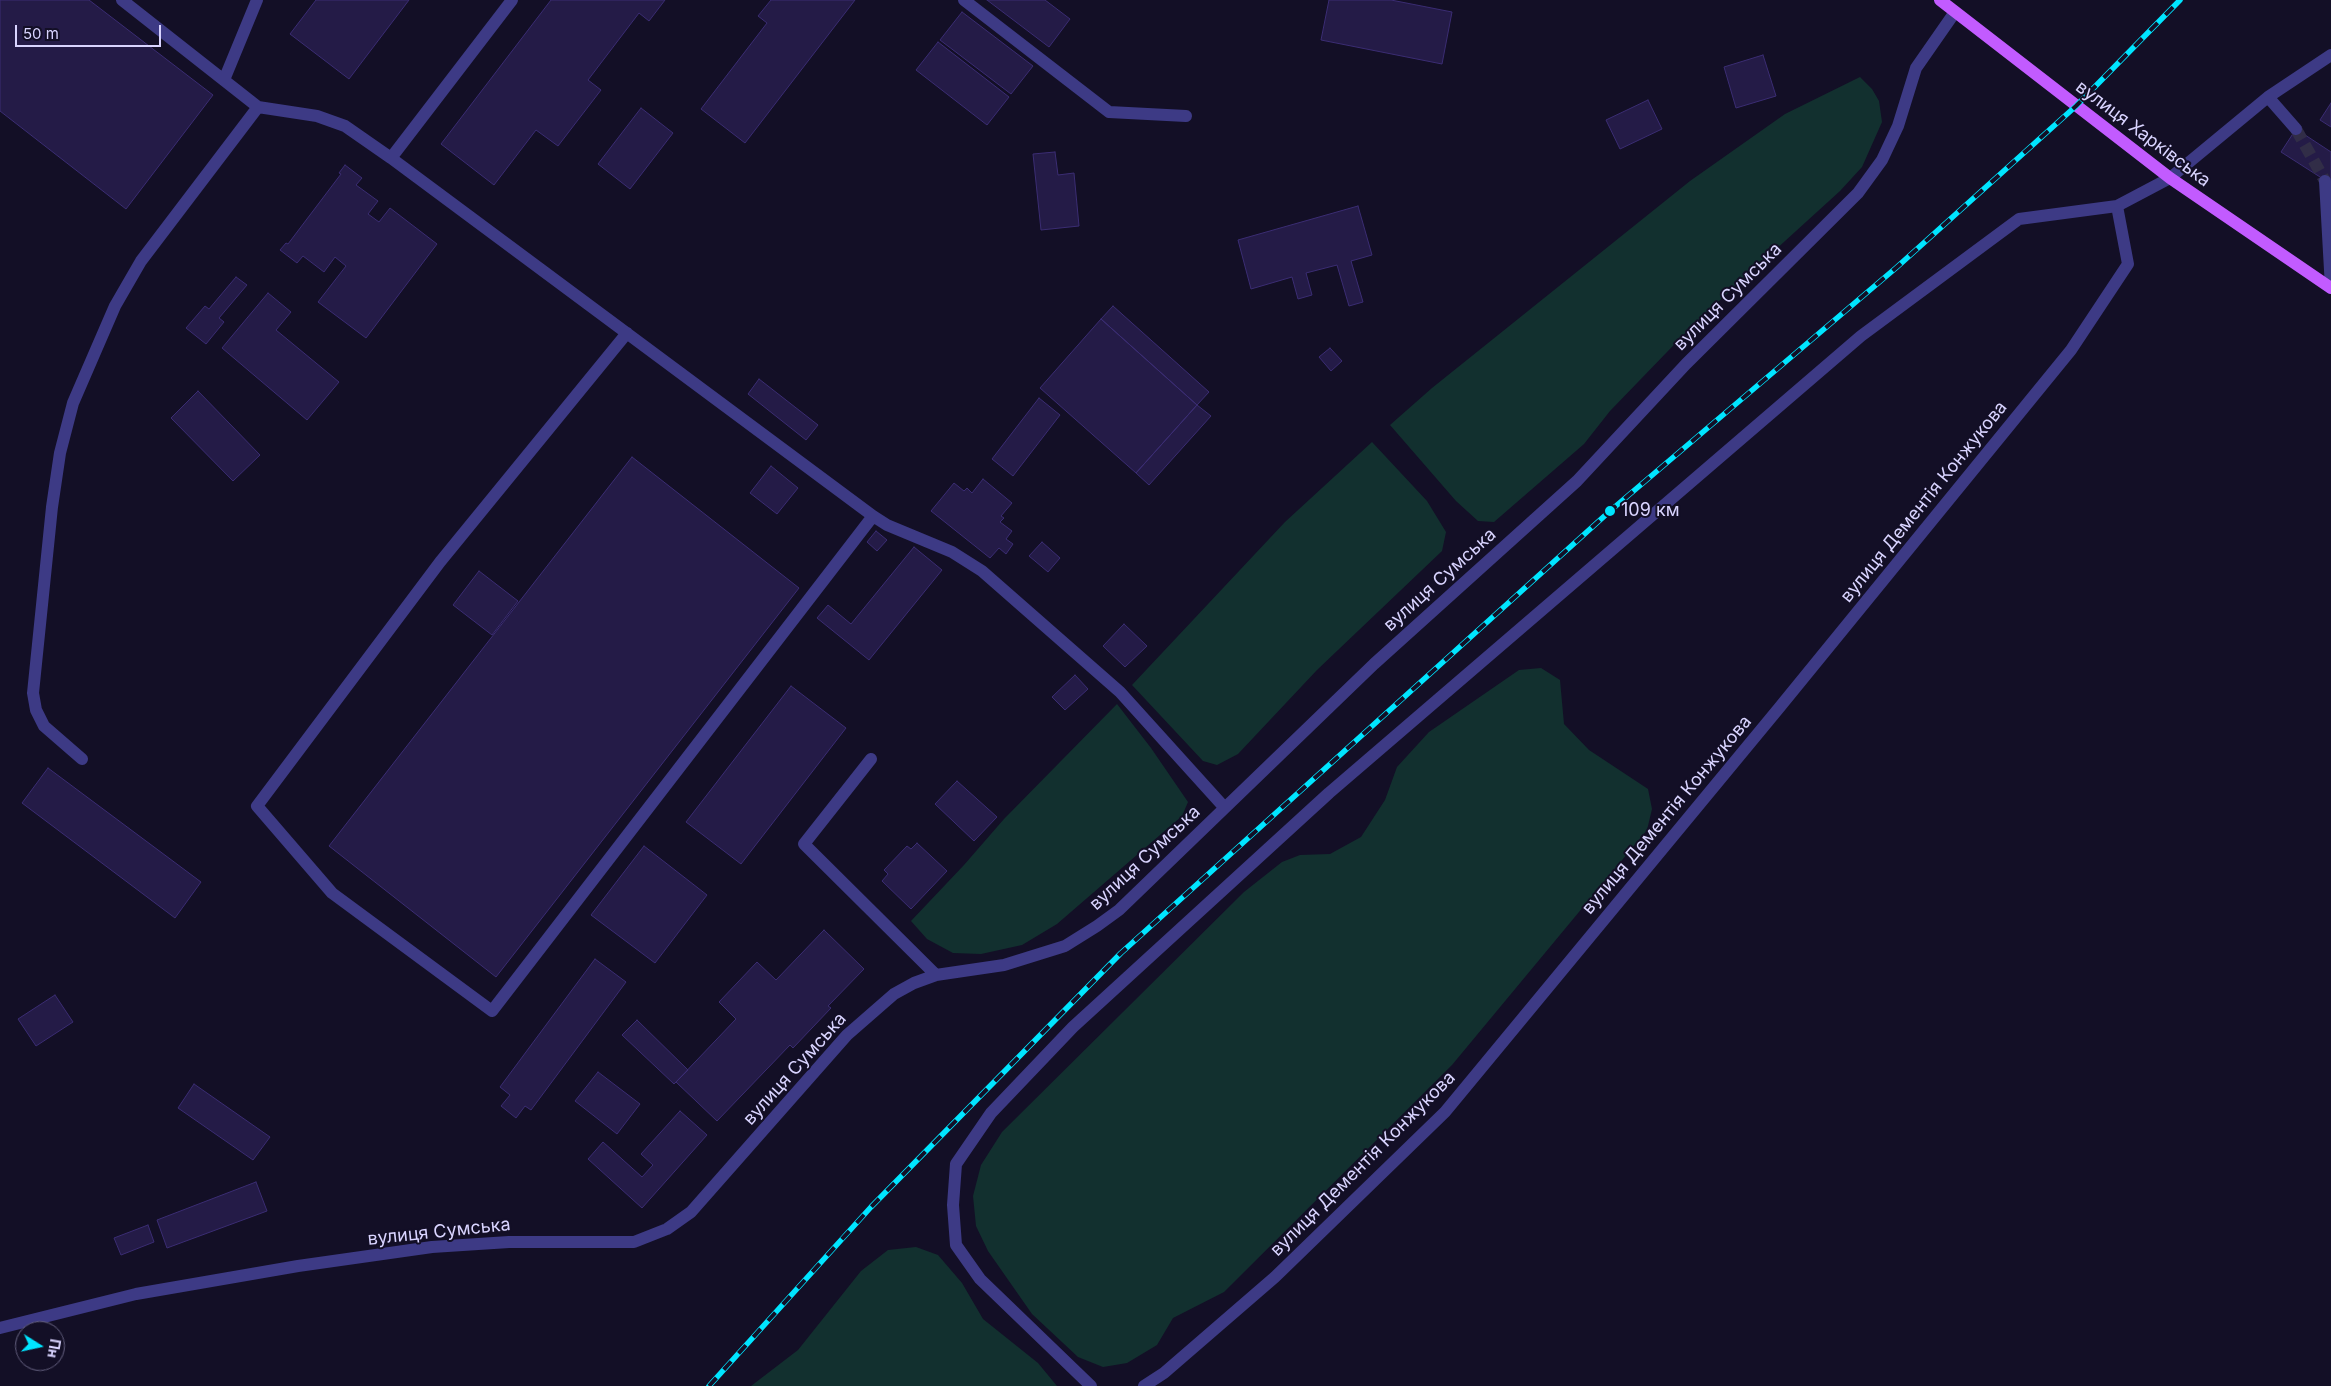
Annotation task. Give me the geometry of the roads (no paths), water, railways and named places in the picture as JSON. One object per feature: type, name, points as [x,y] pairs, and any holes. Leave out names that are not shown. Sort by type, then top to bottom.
[{"type":"main road","name":"вулиця Харківська","points":[[1940,0],[2170,178],[2331,288]]},
{"type":"street","points":[[122,0],[258,107],[317,116],[345,126],[391,158],[873,516],[887,525],[952,552],[982,571],[1120,692],[1224,807]]},
{"type":"street","points":[[224,80],[257,0]]},
{"type":"street","points":[[391,158],[512,0]]},
{"type":"street","points":[[964,0],[1109,112],[1186,116]]},
{"type":"street","name":"вулиця Сумська","points":[[0,1328],[136,1294],[298,1266],[432,1247],[510,1242],[634,1242],[667,1229],[691,1212],[847,1035],[894,994],[914,983],[936,975],[1004,965],[1065,946],[1119,910],[1374,664],[1578,481],[1686,364],[1858,193],[1882,160],[1894,134],[1916,68],[1955,12]]},
{"type":"street","points":[[1091,1386],[980,1279],[956,1245],[953,1205],[956,1164],[991,1113],[1073,1027],[1329,794],[1861,336],[2019,220],[2117,206],[2170,178],[2268,97],[2331,55]]},
{"type":"street","points":[[2268,97],[2286,115],[2296,129]]},
{"type":"street","points":[[82,759],[44,726],[36,710],[33,694],[52,507],[60,453],[73,403],[115,306],[141,261],[258,107]]},
{"type":"street","points":[[2325,181],[2331,288]]},
{"type":"street","name":"вулиця Дементія Конжукова","points":[[1144,1386],[1164,1373],[1275,1277],[1445,1112],[1779,708],[2071,350],[2128,264],[2117,206]]},
{"type":"street","points":[[627,333],[440,562],[257,806],[332,893],[492,1011],[873,516]]},
{"type":"street","points":[[872,759],[804,844],[936,975]]},
{"type":"tunnel","points":[[2296,129],[2325,181]]},
{"type":"railway","points":[[709,1386],[871,1207],[1121,953],[1610,511],[1897,267],[2076,106],[2180,0]]},
{"type":"place","name":"109 км","points":[[1610,511]]}]
